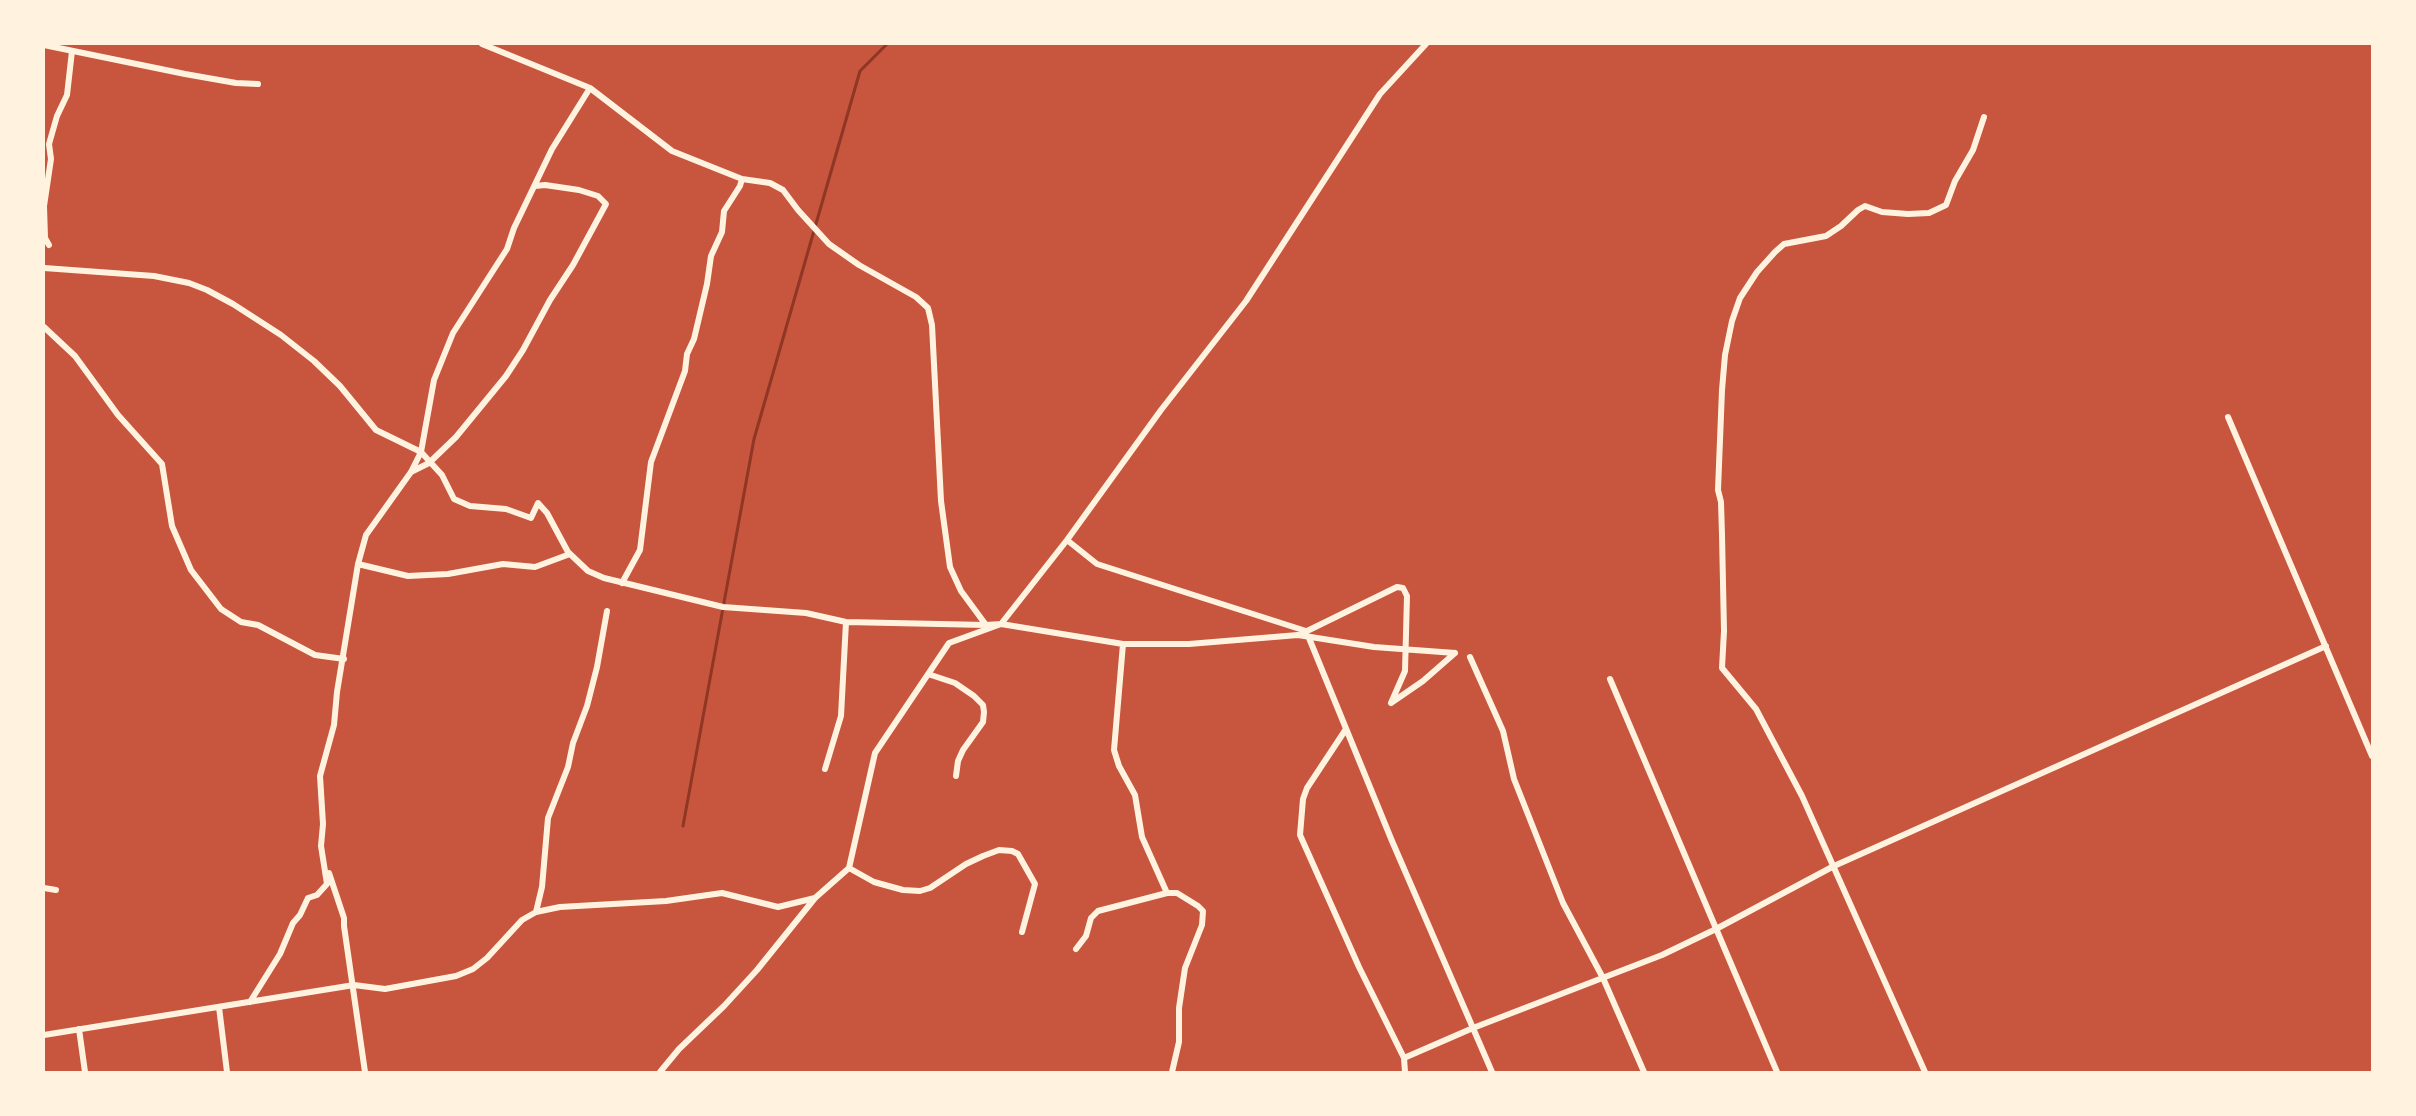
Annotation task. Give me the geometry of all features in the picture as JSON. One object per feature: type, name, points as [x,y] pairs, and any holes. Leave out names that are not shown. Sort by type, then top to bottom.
[{"type":"street","points":[[482,44],[590,88],[672,151],[742,179],[770,183],[783,190],[798,210],[830,244],[859,265],[916,297],[928,308],[932,325],[941,501],[950,567],[961,591],[986,625]]},
{"type":"street","points":[[660,1072],[679,1049],[724,1006],[757,970],[815,898],[849,868],[875,753],[949,643],[1001,624],[1067,540],[1161,410],[1246,301],[1380,94],[1425,44]]},
{"type":"street","points":[[44,45],[185,74],[236,83],[258,84]]},
{"type":"street","points":[[49,244],[45,238],[44,206],[51,159],[49,144],[57,116],[67,95],[72,51]]},
{"type":"street","points":[[250,1002],[280,954],[293,923],[300,915],[308,898],[317,896],[327,885],[321,846],[323,824],[321,776],[334,725],[358,564],[366,535],[411,472],[421,452],[434,380],[453,333],[507,249],[552,149],[590,88]]},
{"type":"street","points":[[1925,1072],[1803,796],[1756,709],[1722,668],[1724,631],[1722,535],[1721,502],[1718,490],[1725,355],[1732,321],[1740,298],[1757,272],[1784,244],[1826,236],[1865,206],[1881,212],[1908,214],[1929,213],[1946,205],[1955,181],[1973,150],[1984,117]]},
{"type":"street","points":[[622,583],[640,550],[651,462],[685,371],[687,354],[702,310],[711,256],[722,232],[724,211],[729,200],[737,192],[742,179]]},
{"type":"street","points":[[411,472],[429,463],[468,423],[523,350],[606,204],[598,196],[579,190],[545,185],[535,186]]},
{"type":"street","points":[[44,268],[154,276],[189,283],[207,290],[254,316],[314,361],[340,386],[375,430],[421,452],[442,475],[454,499],[470,506],[506,509],[531,518],[538,503],[547,513],[570,554],[588,571],[622,583],[719,607],[806,613],[846,622],[1001,624],[1123,644],[1189,644],[1308,635],[1374,647],[1406,649],[1455,653],[1391,703],[1405,671],[1406,649],[1407,596],[1403,588],[1397,587],[1308,635]]},
{"type":"street","points":[[44,327],[75,356],[118,416],[162,464],[172,526],[192,570],[222,609],[241,622],[258,625],[315,655],[344,659]]},
{"type":"street","points":[[2228,417],[2373,756]]},
{"type":"street","points":[[1067,540],[1097,564],[1298,627],[1308,635],[1492,1072]]},
{"type":"street","points":[[358,564],[408,576],[467,571],[503,564],[535,567],[570,554]]},
{"type":"street","points":[[536,912],[542,887],[548,818],[568,767],[573,743],[587,706],[597,668],[607,611]]},
{"type":"street","points":[[825,769],[841,716],[846,622]]},
{"type":"street","points":[[1123,644],[1114,750],[1119,766],[1135,795],[1142,837],[1167,892]]},
{"type":"street","points":[[1404,1059],[1473,1028],[1662,955],[1834,866],[2326,646]]},
{"type":"street","points":[[1470,657],[1503,731],[1514,779],[1563,903],[1603,978],[1644,1072]]},
{"type":"street","points":[[928,674],[955,683],[974,696],[982,705],[984,712],[983,722],[958,761],[956,777]]},
{"type":"street","points":[[1610,679],[1777,1072]]},
{"type":"street","points":[[1346,729],[1307,788],[1300,835],[1359,967],[1404,1059],[1405,1072]]},
{"type":"street","points":[[321,846],[344,918],[365,1072]]},
{"type":"street","points":[[849,868],[874,882],[903,890],[920,891],[930,888],[966,864],[983,856],[999,850],[1012,851],[1018,855],[1035,884],[1022,932]]},
{"type":"street","points":[[44,888],[56,890]]},
{"type":"street","points":[[1076,949],[1086,936],[1092,918],[1098,911],[1167,892],[1176,893],[1203,911],[1203,918],[1185,968],[1179,1008],[1179,1042],[1172,1072]]},
{"type":"street","points":[[44,1035],[354,985],[385,989],[464,974],[487,958],[522,920],[536,912],[560,907],[666,901],[722,893],[778,907],[815,898]]},
{"type":"street","points":[[219,1007],[227,1072]]},
{"type":"street","points":[[79,1029],[85,1072]]},
{"type":"waterway","points":[[683,826],[754,439],[860,71],[887,44]]}]
